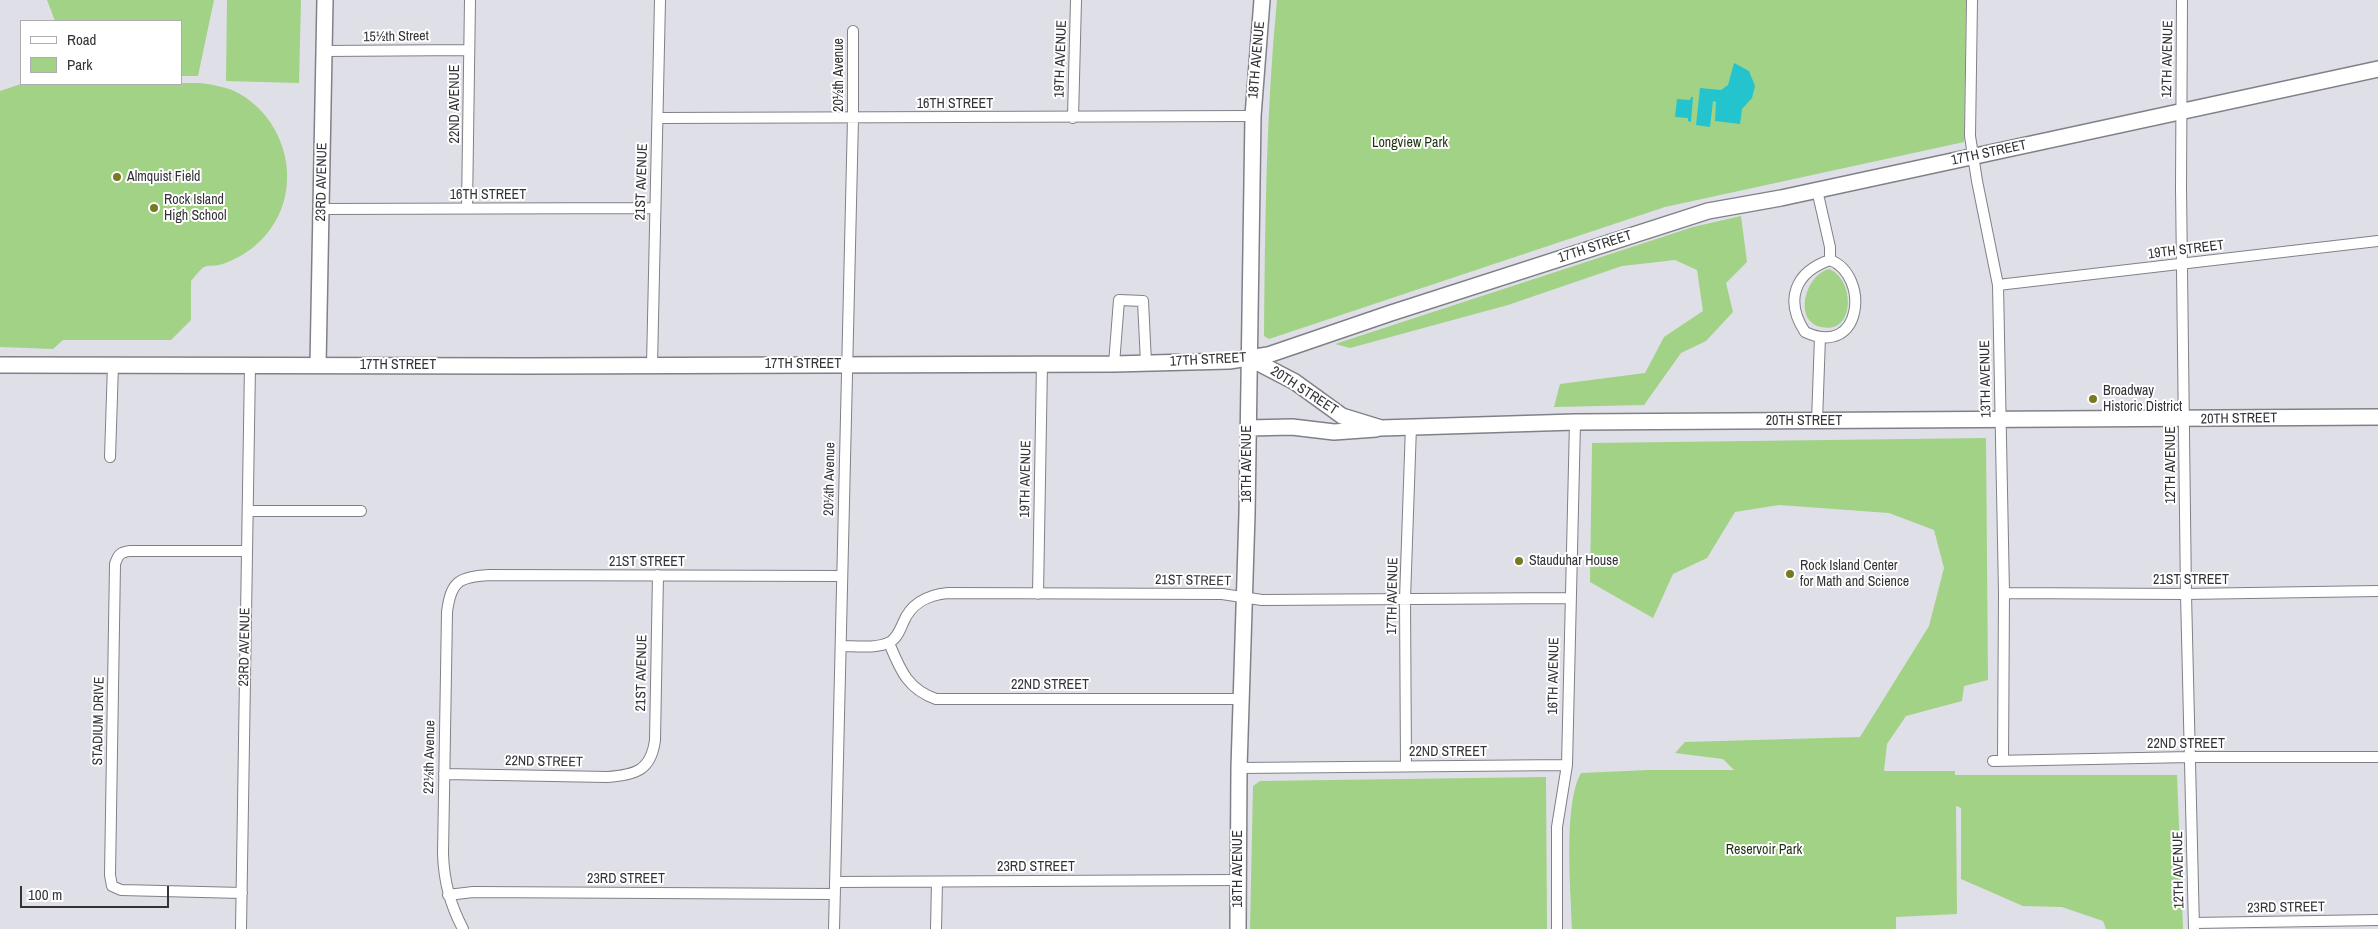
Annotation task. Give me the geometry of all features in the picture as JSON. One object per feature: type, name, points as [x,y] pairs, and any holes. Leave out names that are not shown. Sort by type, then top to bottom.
[{"type":"street","name":"23RD AVENUE","points":[[318,365],[325,0]]},
{"type":"street","name":"22ND AVENUE","points":[[466,208],[470,0]]},
{"type":"street","name":"21ST AVENUE","points":[[652,365],[660,0]]},
{"type":"street","name":"19TH AVENUE","points":[[1073,118],[1076,0]]},
{"type":"street","name":"18TH AVENUE","points":[[1238,929],[1239,768],[1250,358],[1252,116],[1262,0]]},
{"type":"street","name":"13TH AVENUE","points":[[1972,0],[1970,136],[1998,285],[2004,593],[1998,761]]},
{"type":"street","name":"12TH AVENUE","points":[[2182,0],[2182,264],[2186,594],[2194,926]]},
{"type":"street","name":"20½th Avenue","points":[[834,929],[853,118],[853,31]]},
{"type":"street","name":"15½th Street","points":[[324,51],[469,50]]},
{"type":"street","name":"17TH STREET","points":[[0,365],[1114,364],[1229,361],[1268,355],[1708,211],[1817,190],[2378,70]]},
{"type":"street","name":"16TH STREET","points":[[658,118],[1252,116]]},
{"type":"street","points":[[1817,190],[1830,247],[1830,260]]},
{"type":"street","name":"16TH STREET","points":[[322,209],[655,208]]},
{"type":"street","name":"19TH STREET","points":[[1998,285],[2378,241]]},
{"type":"street","points":[[1830,260],[1844,269],[1855,298],[1854,317],[1849,328],[1832,338],[1820,337],[1805,332],[1795,314],[1794,303],[1798,286],[1806,272],[1814,265],[1830,260]]},
{"type":"street","points":[[1114,364],[1119,300],[1143,301],[1146,363]]},
{"type":"street","points":[[1817,421],[1820,337]]},
{"type":"street","name":"20TH STREET","points":[[1250,358],[1295,382],[1342,416],[1381,428],[1575,422],[2185,420],[2378,417]]},
{"type":"street","name":"19TH AVENUE","points":[[1038,594],[1042,364]]},
{"type":"street","points":[[110,457],[112,365]]},
{"type":"street","name":"23RD AVENUE","points":[[241,929],[250,365]]},
{"type":"street","name":"16TH AVENUE","points":[[1557,929],[1557,827],[1567,765],[1569,598],[1575,422]]},
{"type":"street","name":"17TH AVENUE","points":[[1406,766],[1405,599],[1411,426]]},
{"type":"street","points":[[1248,428],[1292,427],[1342,432],[1381,428]]},
{"type":"street","points":[[248,511],[361,511]]},
{"type":"street","name":"STADIUM DRIVE","points":[[242,893],[121,890],[112,886],[110,875],[115,574],[117,557],[122,552],[130,551],[247,551]]},
{"type":"street","name":"21ST STREET","points":[[456,584],[460,580],[471,576],[489,575],[841,576]]},
{"type":"street","name":"21ST AVENUE","points":[[642,767],[653,752],[655,740],[658,575]]},
{"type":"street","name":"22½th Avenue","points":[[456,584],[450,594],[447,612],[444,868],[448,895],[463,929]]},
{"type":"street","name":"21ST STREET","points":[[2004,593],[2186,594],[2378,591]]},
{"type":"street","name":"21ST STREET","points":[[889,643],[899,633],[906,615],[913,606],[927,597],[948,593],[1222,594],[1262,600],[1569,598]]},
{"type":"street","points":[[840,646],[868,646],[889,643]]},
{"type":"street","name":"22ND STREET","points":[[889,643],[903,673],[912,686],[918,692],[936,699],[1241,699]]},
{"type":"street","name":"22ND STREET","points":[[1998,761],[2190,757],[2378,757]]},
{"type":"street","name":"22ND STREET","points":[[1239,768],[1567,765]]},
{"type":"street","name":"22ND STREET","points":[[444,774],[607,777],[627,776],[642,767]]},
{"type":"street","name":"23RD STREET","points":[[835,882],[1238,880]]},
{"type":"street","points":[[936,929],[937,882]]},
{"type":"street","name":"23RD STREET","points":[[448,895],[473,892],[835,894]]},
{"type":"street","name":"23RD STREET","points":[[2194,926],[2378,920]]},
{"type":"green space","points":[[47,0],[214,0],[198,76],[182,76],[182,20],[55,20]]},
{"type":"green space","points":[[227,0],[301,0],[299,83],[226,81]]},
{"type":"green space","name":"Longview Park","points":[[1277,0],[1966,0],[1964,142],[1665,207],[1269,339],[1264,336],[1266,210],[1270,84]]},
{"type":"green space","name":"Rock Island High School","points":[[182,83],[200,83],[216,86],[240,94],[257,107],[270,123],[280,141],[286,160],[287,181],[284,201],[277,220],[264,237],[249,250],[226,263],[202,268],[191,281],[191,320],[171,340],[63,340],[53,349],[0,347],[0,91],[20,84],[182,85]]},
{"type":"green space","points":[[1741,216],[1747,262],[1726,283],[1733,312],[1706,341],[1681,353],[1644,405],[1554,407],[1560,384],[1645,373],[1664,337],[1703,311],[1697,270],[1675,260],[1622,266],[1508,305],[1350,348],[1335,344],[1693,227]]},
{"type":"green space","points":[[1829,269],[1838,275],[1844,283],[1848,305],[1846,315],[1841,323],[1832,327],[1821,327],[1812,323],[1807,316],[1805,308],[1806,298],[1814,280],[1821,273]]},
{"type":"green space","name":"Reservoir Park","points":[[1986,438],[1988,680],[1964,686],[1962,701],[1906,716],[1887,744],[1884,771],[1955,771],[1955,775],[2177,775],[2183,929],[2106,929],[2103,921],[2062,907],[2023,906],[1961,879],[1961,808],[1956,806],[1957,914],[1896,917],[1896,929],[1572,929],[1570,826],[1575,787],[1581,773],[1648,770],[1734,770],[1723,759],[1675,753],[1685,742],[1860,737],[1929,626],[1944,568],[1934,530],[1889,513],[1779,505],[1735,512],[1707,558],[1673,574],[1653,618],[1590,582],[1592,443]]},
{"type":"green space","points":[[1546,777],[1547,929],[1250,929],[1253,786],[1260,781]]},
{"type":"water","points":[[1734,63],[1749,71],[1755,86],[1752,98],[1742,109],[1740,124],[1715,121],[1716,102],[1713,101],[1710,127],[1696,125],[1700,88],[1721,90],[1728,85]]},
{"type":"water","points":[[1693,97],[1691,122],[1688,121],[1688,118],[1675,117],[1677,99],[1690,100]]},
{"type":"place","name":"Almquist Field","points":[[117,177]]},
{"type":"place","name":"Rock Island High School","points":[[154,208]]},
{"type":"place","name":"Broadway Historic District","points":[[2093,399]]},
{"type":"place","name":"Stauduhar House","points":[[1519,561]]},
{"type":"place","name":"Rock Island Center for Math and Science","points":[[1790,574]]}]
